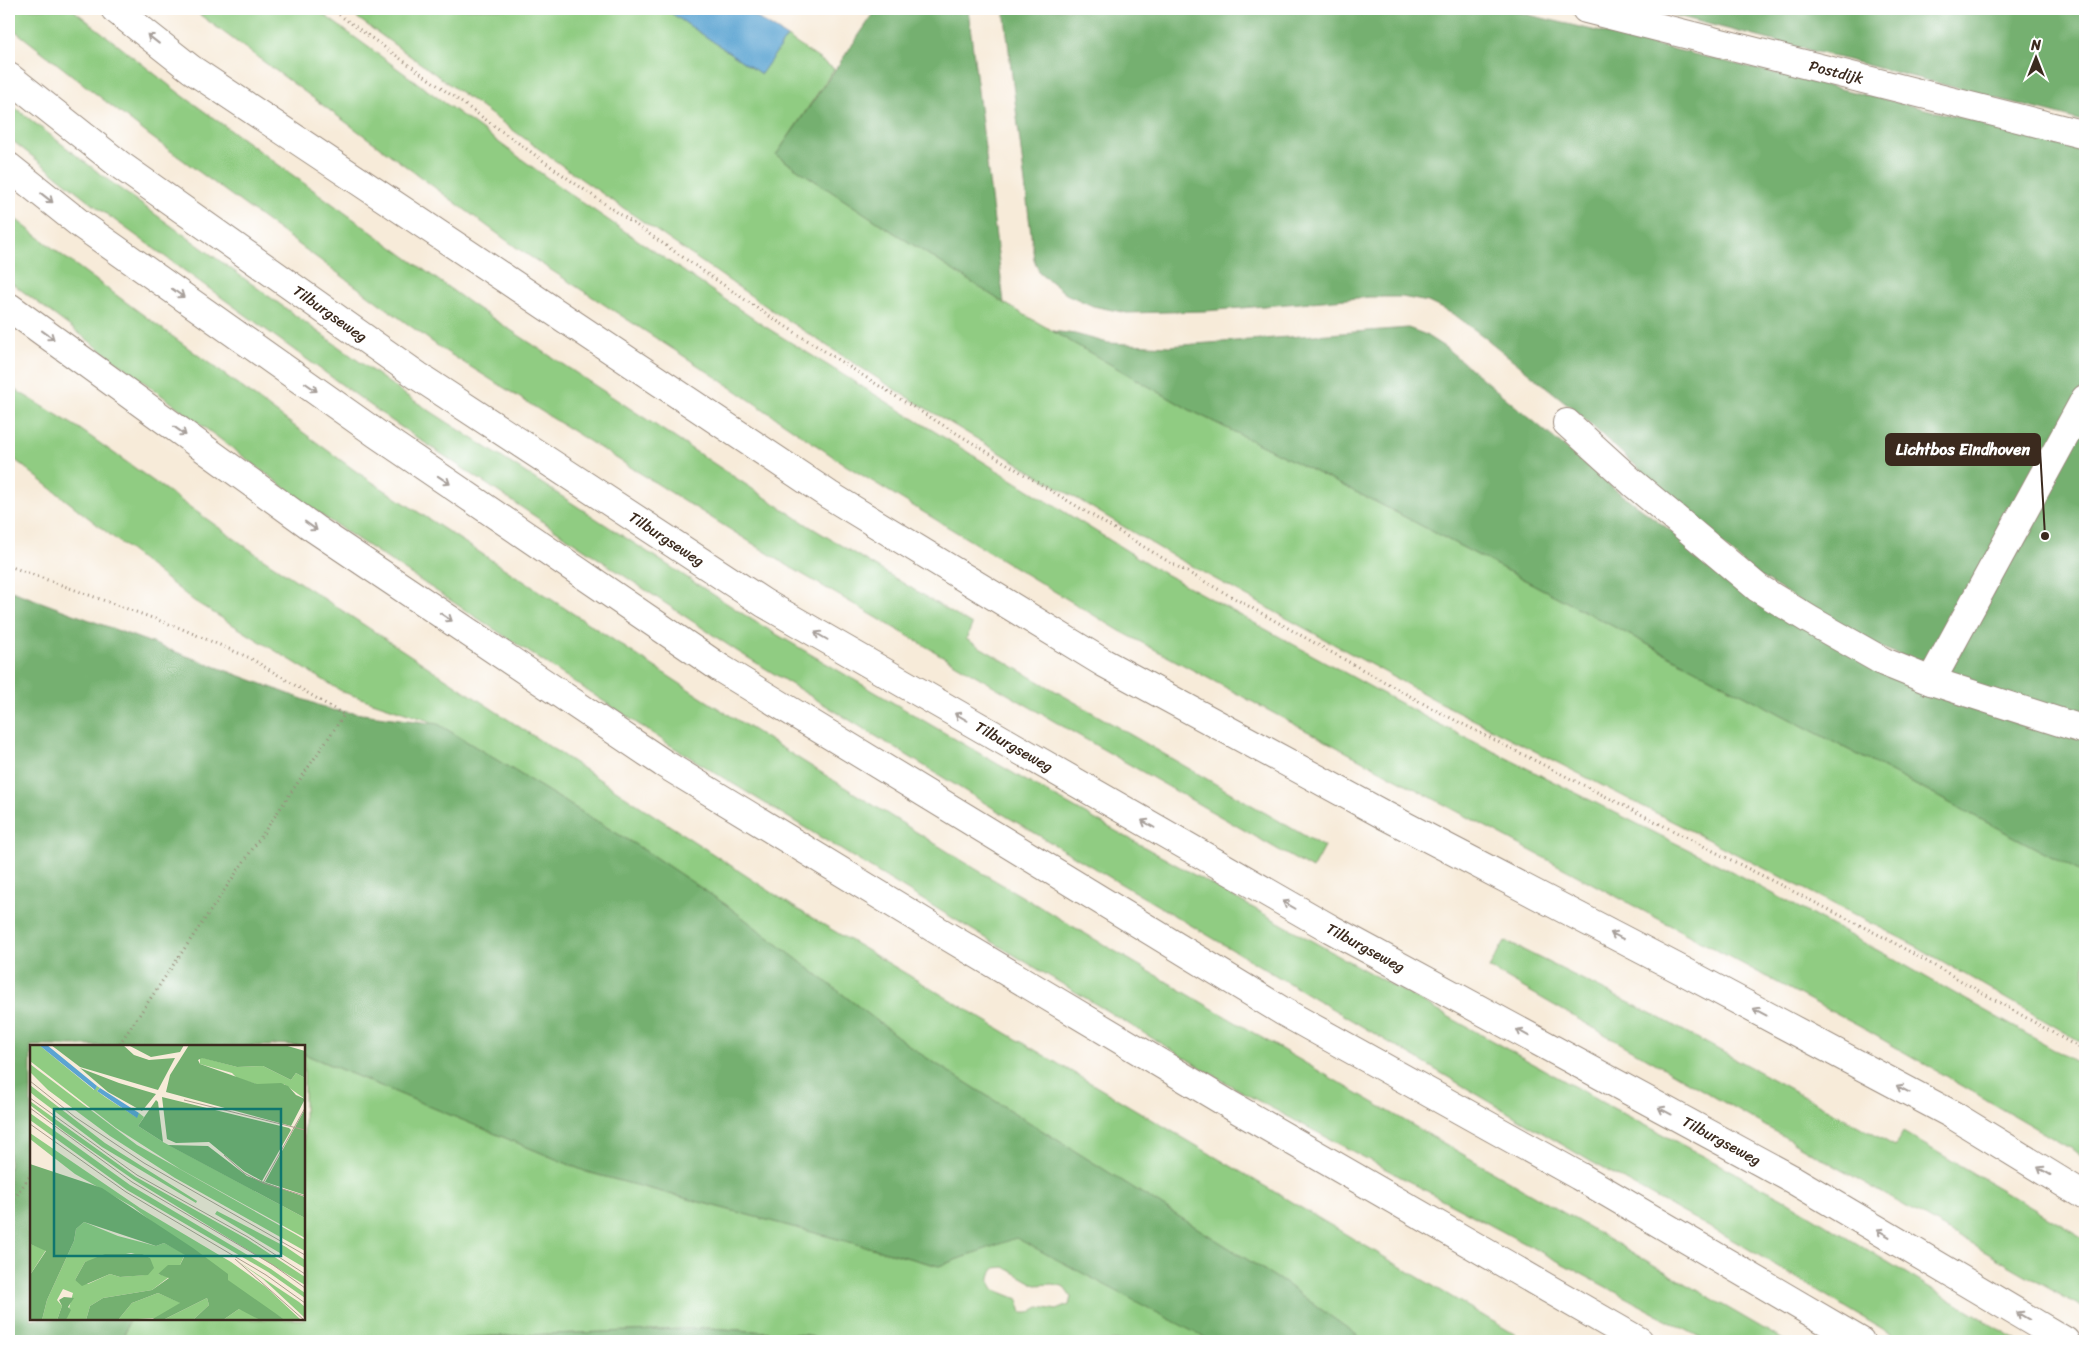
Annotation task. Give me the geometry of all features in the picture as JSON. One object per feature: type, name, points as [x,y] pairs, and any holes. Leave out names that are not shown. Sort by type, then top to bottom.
[{"type":"main road","points":[[115,9],[199,74],[829,495],[1104,663],[1386,816],[1676,967],[1953,1115],[2085,1196]]},
{"type":"main road","name":"Postdijk","points":[[1586,9],[2085,135]]},
{"type":"main road","name":"Tilburgseweg","points":[[9,77],[120,166],[418,376],[764,603],[1331,929],[1792,1179],[2065,1341]]},
{"type":"main road","points":[[9,168],[78,223],[376,434],[720,668],[1284,1012],[1579,1176],[1860,1341]]},
{"type":"main road","points":[[9,306],[315,529],[663,763],[937,930],[1222,1100],[1619,1333],[1640,1341]]},
{"type":"main road","points":[[1931,681],[2085,399]]},
{"type":"main road","points":[[1567,423],[1633,483],[1758,588],[1810,620],[1884,662],[1931,681],[2085,730]]},
{"type":"path","points":[[331,9],[570,180],[766,314],[900,399],[1164,559],[1435,710],[1889,940],[2085,1051]]},
{"type":"path","points":[[9,566],[180,628],[250,658],[344,715],[119,1045]]},
{"type":"path","points":[[9,1207],[30,1176]]},
{"type":"green space","points":[[9,9],[72,9],[179,93],[474,306],[809,526],[972,625],[966,639],[1324,847],[1312,869],[790,567],[442,349],[150,136],[9,26]]},
{"type":"green space","points":[[192,9],[316,9],[564,190],[761,324],[1158,570],[1429,719],[1731,871],[1901,963],[2085,1067],[2085,1157],[1866,1030],[1120,631],[847,466],[719,379],[517,248]]},
{"type":"green space","points":[[345,9],[665,9],[761,74],[787,37],[834,69],[776,155],[882,225],[1004,303],[1190,410],[1382,505],[2085,874],[2085,1044],[1916,946],[1439,702],[1166,552],[902,394],[773,311],[571,172]]},
{"type":"green space","points":[[877,9],[968,9],[1004,303],[776,155]]},
{"type":"green space","points":[[1004,9],[1504,9],[2085,147],[2085,383],[1932,655],[1922,660],[1908,658],[1867,642],[1754,573],[1570,406],[1455,315],[1428,302],[1402,297],[1369,297],[1206,311],[1127,313],[1093,306],[1066,294],[1039,272],[1034,259]]},
{"type":"green space","points":[[1650,9],[2085,9],[2085,122],[2057,114]]},
{"type":"green space","points":[[9,103],[112,183],[407,396],[754,621],[1030,783],[1615,1109],[1782,1198],[2018,1341],[1902,1341],[1745,1247],[1590,1161],[1006,816],[737,651],[392,421],[98,208],[9,138]]},
{"type":"green space","points":[[9,214],[59,253],[357,472],[702,698],[974,868],[1269,1042],[1785,1341],[1707,1341],[1240,1091],[673,747],[324,517],[9,281]]},
{"type":"green space","points":[[1408,328],[1424,334],[1446,348],[1612,487],[1784,615],[2085,739],[2085,874],[1382,505],[1190,410],[1052,331],[1075,334],[1108,343],[1169,346]]},
{"type":"green space","points":[[9,386],[77,427],[259,556],[797,909],[1526,1341],[1365,1341],[1283,1282],[919,1053],[725,904],[644,850],[438,724],[343,692],[194,601],[9,455]]},
{"type":"green space","points":[[2085,419],[2085,719],[1947,678]]},
{"type":"green space","points":[[9,590],[332,710],[438,724],[644,850],[725,904],[919,1053],[1283,1282],[1365,1341],[1207,1341],[1207,1339],[1016,1238],[939,1266],[587,1172],[305,1054],[305,1045],[30,1045],[30,1320],[129,1320],[122,1341],[9,1341]]},
{"type":"green space","points":[[1505,941],[1662,1019],[1895,1146],[1903,1132],[2085,1239],[2085,1309],[1489,968]]},
{"type":"green space","points":[[305,1054],[587,1172],[939,1266],[1016,1237],[1208,1339],[1207,1341],[821,1341],[808,1335],[710,1328],[472,1337],[451,1341],[122,1341],[129,1320],[305,1320]],"holes":[[[1004,1267],[1036,1285],[1052,1284],[1063,1286],[1071,1297],[1069,1305],[1057,1310],[1039,1307],[1029,1313],[1022,1313],[1018,1299],[993,1289],[990,1278],[995,1268]]]},
{"type":"green space","points":[[710,1328],[808,1335],[821,1341],[451,1341],[472,1337]]},
{"type":"water","points":[[665,9],[743,9],[787,37],[761,74]]},
{"type":"place","name":"Lichtbos Eindhoven","points":[[2045,536]]}]
